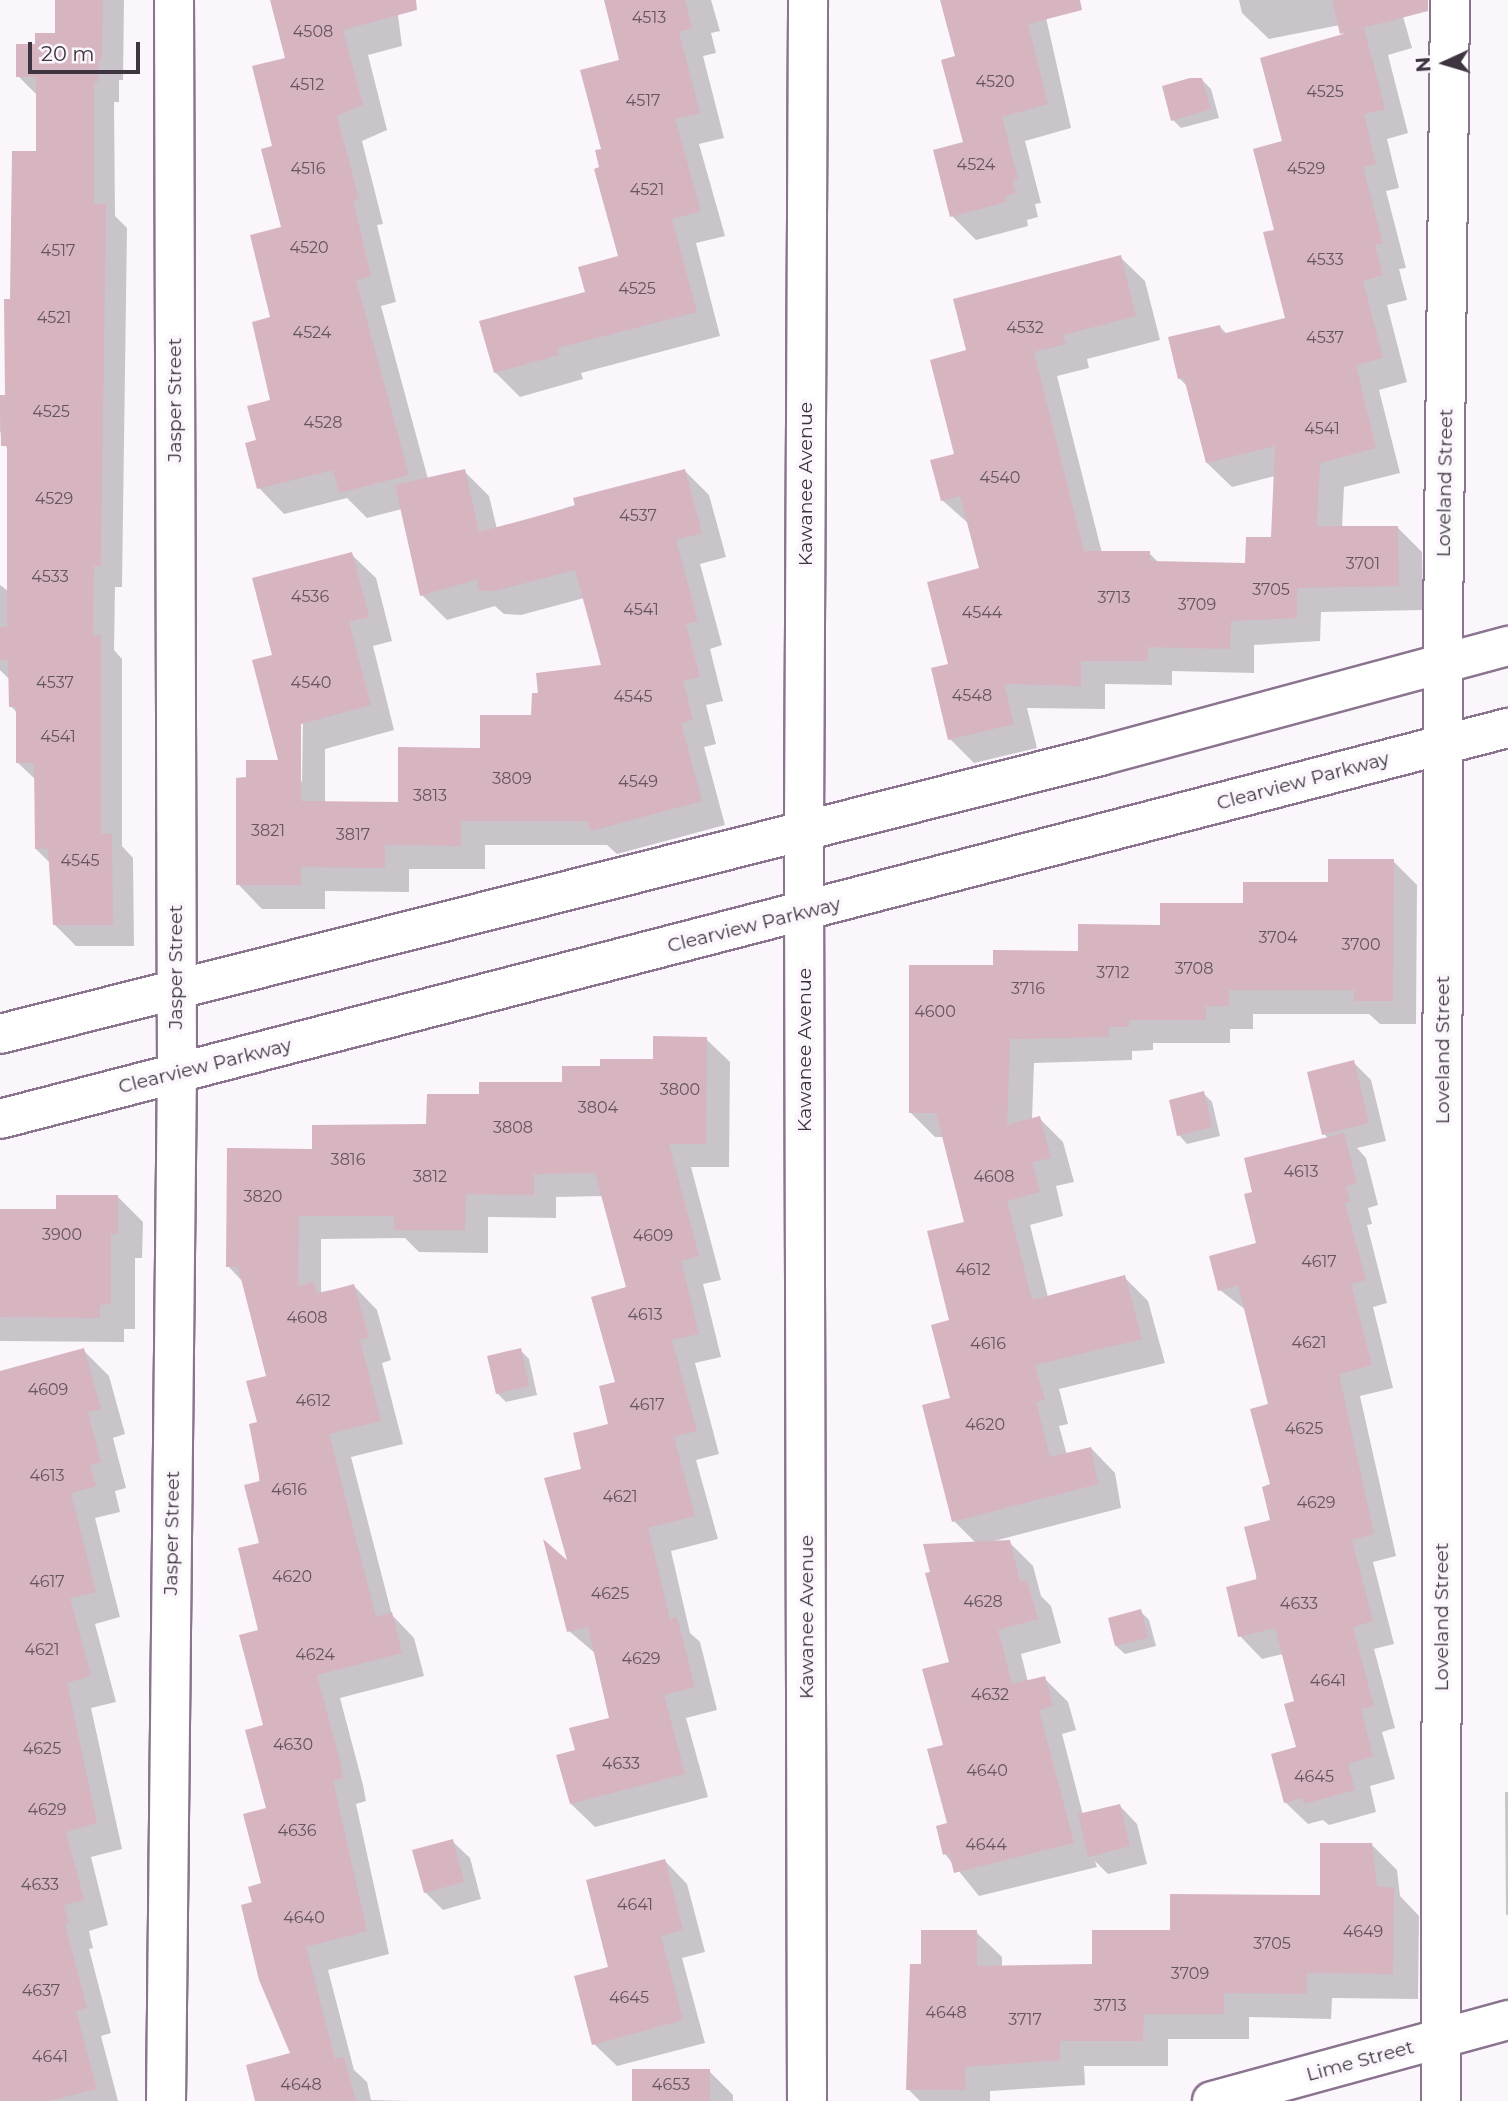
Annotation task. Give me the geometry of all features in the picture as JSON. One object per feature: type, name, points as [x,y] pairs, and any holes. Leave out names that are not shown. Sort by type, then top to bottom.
[{"type":"street","name":"Jasper Street","points":[[166,2101],[177,1072],[174,0]]},
{"type":"street","name":"Kawanee Avenue","points":[[807,2101],[804,830],[808,0]]},
{"type":"street","name":"Loveland Street","points":[[1441,2101],[1443,662],[1450,0]]},
{"type":"street","points":[[0,1034],[1193,731],[1508,646]]},
{"type":"street","name":"Clearview Parkway","points":[[0,1119],[804,913],[1508,727]]},
{"type":"street","name":"Lime Street","points":[[1213,2101],[1508,2020]]},
{"type":"building","points":[[55,0],[103,0],[102,59],[99,59],[98,82],[94,82],[94,204],[106,204],[101,566],[94,566],[93,635],[101,635],[101,834],[112,834],[113,925],[53,925],[48,849],[35,849],[34,763],[16,763],[16,707],[9,707],[8,660],[0,660],[0,627],[7,627],[7,446],[1,446],[0,395],[5,395],[4,299],[10,299],[12,151],[36,151],[36,77],[16,77],[16,44],[35,44],[35,33],[55,33]]},
{"type":"building","points":[[270,0],[416,0],[417,10],[343,30],[363,105],[337,116],[359,199],[353,200],[371,276],[356,280],[409,475],[339,493],[333,470],[257,489],[245,443],[256,440],[247,406],[270,400],[252,322],[270,317],[250,235],[281,227],[261,149],[272,146],[252,66],[285,58]]},
{"type":"building","points":[[604,0],[685,0],[692,28],[679,32],[700,113],[675,119],[701,211],[672,219],[697,312],[558,348],[559,355],[494,373],[479,321],[585,292],[578,267],[618,256],[594,169],[599,167],[595,150],[601,149],[580,70],[619,60]]},
{"type":"building","points":[[940,0],[1080,0],[1082,10],[1028,24],[1048,104],[1002,117],[1018,179],[1012,180],[1016,193],[1004,197],[1006,202],[950,217],[933,150],[963,142],[941,60],[955,56]]},
{"type":"building","points":[[1332,0],[1428,0],[1428,11],[1340,34]]},
{"type":"building","points":[[1364,28],[1385,109],[1364,114],[1376,164],[1363,167],[1383,244],[1375,245],[1383,275],[1363,281],[1383,358],[1356,365],[1376,448],[1320,463],[1317,526],[1398,526],[1399,586],[1297,588],[1297,618],[1231,621],[1230,649],[1148,647],[1148,661],[1081,661],[1081,686],[1004,684],[1014,724],[948,740],[931,668],[948,664],[927,582],[979,568],[960,496],[941,501],[930,460],[954,454],[930,360],[966,350],[953,299],[1121,255],[1136,316],[1063,335],[1066,344],[1034,352],[1084,551],[1150,551],[1150,561],[1245,563],[1246,537],[1271,537],[1275,446],[1206,463],[1184,378],[1178,379],[1168,337],[1220,325],[1222,334],[1285,318],[1263,232],[1274,230],[1253,149],[1282,141],[1260,58]]},
{"type":"building","points":[[1190,78],[1202,78],[1211,109],[1171,121],[1162,86]]},
{"type":"building","points":[[465,469],[479,532],[575,506],[573,498],[685,469],[702,533],[676,540],[698,621],[686,624],[700,677],[683,681],[693,720],[681,723],[702,801],[591,831],[588,821],[461,821],[461,846],[385,845],[385,868],[301,867],[301,885],[236,885],[236,778],[246,777],[246,760],[278,760],[252,660],[272,655],[252,578],[352,552],[369,617],[349,622],[371,705],[301,724],[301,801],[398,802],[398,747],[480,748],[480,715],[531,715],[532,693],[538,693],[536,673],[601,665],[575,570],[495,591],[478,590],[478,579],[420,596],[395,485]]},
{"type":"building","points":[[1328,859],[1394,859],[1393,1001],[1354,1001],[1354,990],[1229,990],[1229,1006],[1206,1006],[1206,1020],[1129,1020],[1129,1027],[1109,1027],[1109,1037],[1010,1039],[1007,1125],[1040,1116],[1051,1158],[1032,1162],[1040,1192],[1007,1201],[1032,1300],[1125,1275],[1142,1339],[1035,1365],[1045,1400],[1036,1402],[1050,1457],[1091,1447],[1098,1484],[952,1522],[922,1405],[950,1398],[931,1325],[949,1320],[927,1231],[964,1222],[936,1113],[909,1113],[909,965],[993,965],[993,950],[1078,951],[1078,924],[1160,925],[1160,903],[1243,903],[1243,882],[1328,882]]},
{"type":"building","points":[[653,1036],[707,1037],[706,1144],[669,1144],[699,1256],[681,1261],[699,1334],[672,1340],[697,1431],[674,1437],[695,1516],[648,1528],[670,1619],[677,1617],[695,1687],[664,1695],[685,1774],[570,1804],[556,1755],[575,1750],[569,1728],[609,1718],[588,1627],[567,1632],[543,1539],[567,1560],[544,1478],[581,1469],[573,1433],[608,1424],[599,1386],[615,1382],[591,1297],[626,1287],[595,1173],[534,1174],[534,1195],[466,1194],[465,1230],[394,1230],[394,1216],[299,1216],[298,1286],[314,1282],[317,1294],[354,1284],[369,1337],[360,1340],[381,1421],[329,1434],[376,1617],[392,1612],[402,1653],[317,1675],[340,1761],[343,1778],[333,1781],[367,1931],[306,1947],[335,2059],[344,2057],[356,2101],[255,2101],[246,2065],[290,2053],[259,1980],[241,1905],[252,1902],[248,1887],[261,1883],[243,1814],[266,1808],[245,1730],[263,1725],[239,1635],[258,1630],[238,1548],[259,1543],[244,1485],[260,1481],[249,1424],[257,1422],[246,1381],[266,1376],[238,1267],[226,1267],[227,1148],[312,1149],[312,1125],[426,1124],[427,1094],[479,1094],[479,1082],[562,1082],[562,1066],[600,1066],[600,1059],[653,1059]]},
{"type":"building","points":[[1354,1060],[1369,1123],[1322,1135],[1307,1072]]},
{"type":"building","points":[[1204,1091],[1212,1127],[1177,1136],[1169,1100]]},
{"type":"building","points":[[1344,1133],[1357,1183],[1346,1186],[1350,1202],[1345,1203],[1366,1280],[1351,1284],[1372,1365],[1339,1374],[1374,1534],[1352,1540],[1373,1621],[1353,1627],[1374,1706],[1361,1709],[1373,1756],[1348,1764],[1355,1790],[1304,1804],[1302,1798],[1284,1803],[1271,1754],[1296,1747],[1284,1704],[1294,1701],[1275,1628],[1238,1637],[1226,1587],[1257,1579],[1244,1527],[1270,1520],[1262,1487],[1270,1484],[1250,1409],[1268,1404],[1238,1285],[1218,1291],[1209,1256],[1256,1243],[1244,1194],[1252,1192],[1244,1158]]},
{"type":"building","points":[[56,1195],[118,1195],[118,1234],[111,1234],[111,1304],[100,1305],[100,1318],[0,1317],[0,1209],[56,1209]]},
{"type":"building","points":[[84,1348],[101,1409],[88,1412],[101,1462],[90,1465],[96,1486],[71,1493],[96,1592],[70,1598],[91,1676],[67,1683],[97,1823],[66,1832],[84,1900],[64,1905],[69,1923],[65,1924],[87,2008],[76,2011],[97,2089],[49,2101],[0,2101],[0,1371]]},
{"type":"building","points":[[521,1348],[529,1386],[496,1394],[487,1356]]},
{"type":"building","points":[[1010,1540],[1020,1582],[1027,1580],[1038,1619],[998,1630],[1012,1684],[1045,1676],[1053,1706],[1039,1710],[1074,1843],[954,1873],[949,1853],[943,1855],[936,1826],[947,1823],[927,1749],[943,1745],[922,1669],[949,1662],[925,1573],[930,1572],[923,1544]]},
{"type":"building","points":[[1141,1609],[1148,1638],[1115,1646],[1108,1618]]},
{"type":"building","points":[[1120,1804],[1130,1846],[1088,1857],[1078,1814]]},
{"type":"building","points":[[453,1839],[464,1882],[424,1893],[412,1850]]},
{"type":"building","points":[[1320,1843],[1372,1843],[1377,1886],[1394,1888],[1393,1974],[1307,1973],[1307,1994],[1224,1993],[1224,2014],[1144,2014],[1143,2041],[1060,2041],[1060,2060],[965,2067],[966,2090],[906,2090],[910,1964],[921,1964],[921,1930],[977,1930],[977,1966],[1092,1964],[1092,1930],[1170,1930],[1170,1894],[1320,1895]]},
{"type":"building","points":[[665,1859],[683,1930],[661,1936],[683,2020],[592,2045],[574,1976],[608,1967],[586,1880]]},
{"type":"building","points":[[632,2069],[710,2069],[710,2101],[632,2101]]}]
